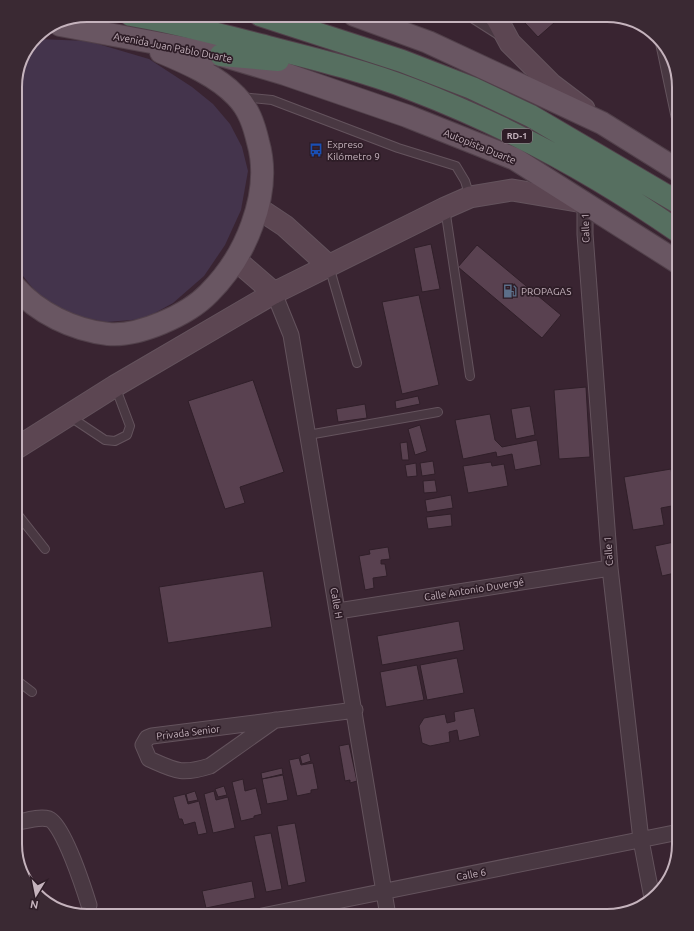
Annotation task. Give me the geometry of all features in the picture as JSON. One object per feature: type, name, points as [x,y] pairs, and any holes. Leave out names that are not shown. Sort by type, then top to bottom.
[{"type":"highway","name":"RD-1","points":[[165,22],[343,66],[410,88],[480,117],[543,149],[603,183],[672,227]]},
{"type":"highway","name":"RD-1","points":[[282,22],[349,43],[472,88],[531,116],[672,199]]},
{"type":"highway","points":[[221,55],[343,66]]},
{"type":"main road","points":[[373,22],[428,42],[602,123],[672,166]]},
{"type":"main road","points":[[499,22],[510,43],[552,84],[602,123]]},
{"type":"main road","name":"Avenida Juan Pablo Duarte","points":[[64,26],[221,55],[285,74]]},
{"type":"main road","points":[[22,295],[51,316],[78,328],[109,334],[143,330],[171,319],[192,307],[209,294],[236,260],[246,240],[258,208],[262,182],[260,147],[252,118],[237,96],[215,80],[181,60],[125,37]]},
{"type":"main road","name":"Autopista Duarte","points":[[285,74],[396,112],[515,159],[672,258]]},
{"type":"main road","points":[[22,445],[115,386],[274,293],[470,197],[512,190],[585,202]]},
{"type":"main road","points":[[258,208],[296,235],[329,266]]},
{"type":"main road","points":[[236,260],[274,293]]},
{"type":"street","points":[[669,67],[671,77]]},
{"type":"street","name":"Calle 1","points":[[585,202],[585,234],[610,568],[641,840],[651,892]]},
{"type":"street","name":"Calle H","points":[[274,293],[291,335],[355,710],[387,909]]},
{"type":"street","name":"Calle Antonio Duvergé","points":[[338,611],[610,568]]},
{"type":"street","name":"Privada Senior","points":[[275,720],[210,766],[198,770],[177,771],[149,759],[143,745],[147,738],[152,736],[275,720],[355,710]]},
{"type":"street","points":[[22,822],[40,818],[49,819],[56,824],[71,855],[89,905]]},
{"type":"street","name":"Calle 6","points":[[298,909],[672,833]]},
{"type":"lane","points":[[478,22],[510,43]]},
{"type":"lane","points":[[237,96],[272,100],[398,148],[456,166],[465,181],[470,197]]},
{"type":"lane","points":[[445,208],[470,376]]},
{"type":"lane","points":[[329,266],[357,363]]},
{"type":"lane","points":[[68,416],[105,440],[115,441],[128,435],[130,426],[115,386]]},
{"type":"lane","points":[[308,435],[438,412]]},
{"type":"lane","points":[[22,521],[45,549]]},
{"type":"lane","points":[[22,684],[32,692]]},
{"type":"shaded area","points":[[43,39],[88,41],[149,59],[192,87],[213,104],[230,124],[242,147],[248,171],[241,210],[225,245],[204,276],[173,303],[144,319],[107,322],[70,315],[39,296],[22,275],[22,83],[24,70],[29,58],[35,47]]},
{"type":"building","points":[[526,22],[555,22],[538,37],[525,23]]},
{"type":"building","points":[[431,244],[440,289],[422,292],[414,248]]},
{"type":"building","name":"PROPAGAS","points":[[477,245],[561,315],[542,338],[458,267]]},
{"type":"building","points":[[419,295],[439,385],[402,394],[382,302]]},
{"type":"building","points":[[253,380],[284,472],[240,487],[245,503],[225,509],[188,401]]},
{"type":"building","points":[[586,387],[590,457],[559,459],[554,390]]},
{"type":"building","points":[[418,396],[420,404],[396,409],[395,401]]},
{"type":"building","points":[[365,404],[367,418],[338,422],[336,409]]},
{"type":"building","points":[[530,406],[535,435],[516,439],[511,409]]},
{"type":"building","points":[[490,414],[495,440],[502,447],[537,440],[541,465],[515,470],[512,454],[497,457],[496,452],[463,459],[455,420]]},
{"type":"building","points":[[420,425],[427,451],[415,455],[408,429]]},
{"type":"building","points":[[407,442],[409,460],[402,460],[400,443]]},
{"type":"building","points":[[433,461],[435,474],[422,476],[420,463]]},
{"type":"building","points":[[491,462],[492,466],[504,464],[508,486],[468,493],[463,466]]},
{"type":"building","points":[[416,463],[417,476],[407,477],[405,465]]},
{"type":"building","points":[[671,469],[672,506],[661,508],[664,525],[633,530],[624,477]]},
{"type":"building","points":[[435,480],[437,492],[424,493],[423,481]]},
{"type":"building","points":[[451,495],[453,508],[427,512],[425,500]]},
{"type":"building","points":[[451,514],[452,526],[428,529],[426,517]]},
{"type":"building","points":[[672,542],[672,574],[662,576],[655,546]]},
{"type":"building","points":[[388,547],[390,559],[381,560],[381,564],[385,564],[387,576],[373,578],[374,588],[365,590],[359,556],[370,554],[369,550]]},
{"type":"building","points":[[263,571],[272,627],[168,643],[159,587]]},
{"type":"building","points":[[459,621],[464,650],[382,665],[377,636]]},
{"type":"building","points":[[457,658],[464,693],[427,700],[420,665]]},
{"type":"building","points":[[417,665],[424,700],[386,707],[380,672]]},
{"type":"building","points":[[474,708],[480,736],[459,741],[457,730],[449,732],[450,742],[430,746],[422,743],[419,726],[424,718],[445,714],[447,723],[455,721],[454,712]]},
{"type":"building","points":[[349,744],[357,781],[350,783],[350,780],[345,781],[339,746]]},
{"type":"building","points":[[309,753],[311,761],[302,764],[300,756]]},
{"type":"building","points":[[299,758],[301,765],[313,763],[318,789],[311,790],[311,793],[297,796],[289,760]]},
{"type":"building","points":[[282,768],[283,774],[262,779],[261,773]]},
{"type":"building","points":[[283,775],[288,800],[267,804],[262,779]]},
{"type":"building","points":[[243,779],[245,791],[256,788],[262,814],[254,816],[254,818],[241,821],[232,782]]},
{"type":"building","points":[[224,786],[227,795],[218,797],[215,789]]},
{"type":"building","points":[[195,791],[198,800],[188,802],[186,794]]},
{"type":"building","points":[[214,791],[216,800],[228,797],[235,828],[213,833],[204,794]]},
{"type":"building","points":[[185,794],[188,804],[199,801],[207,833],[198,835],[195,822],[184,825],[182,819],[179,819],[173,797]]},
{"type":"building","points":[[295,823],[306,882],[288,886],[277,826]]},
{"type":"building","points":[[271,833],[282,889],[266,892],[254,836]]},
{"type":"building","points":[[252,881],[255,898],[206,908],[202,891]]},
{"type":"place","name":"Expreso Kilómetro 9","points":[[316,150]]},
{"type":"place","name":"PROPAGAS","points":[[510,291]]}]
